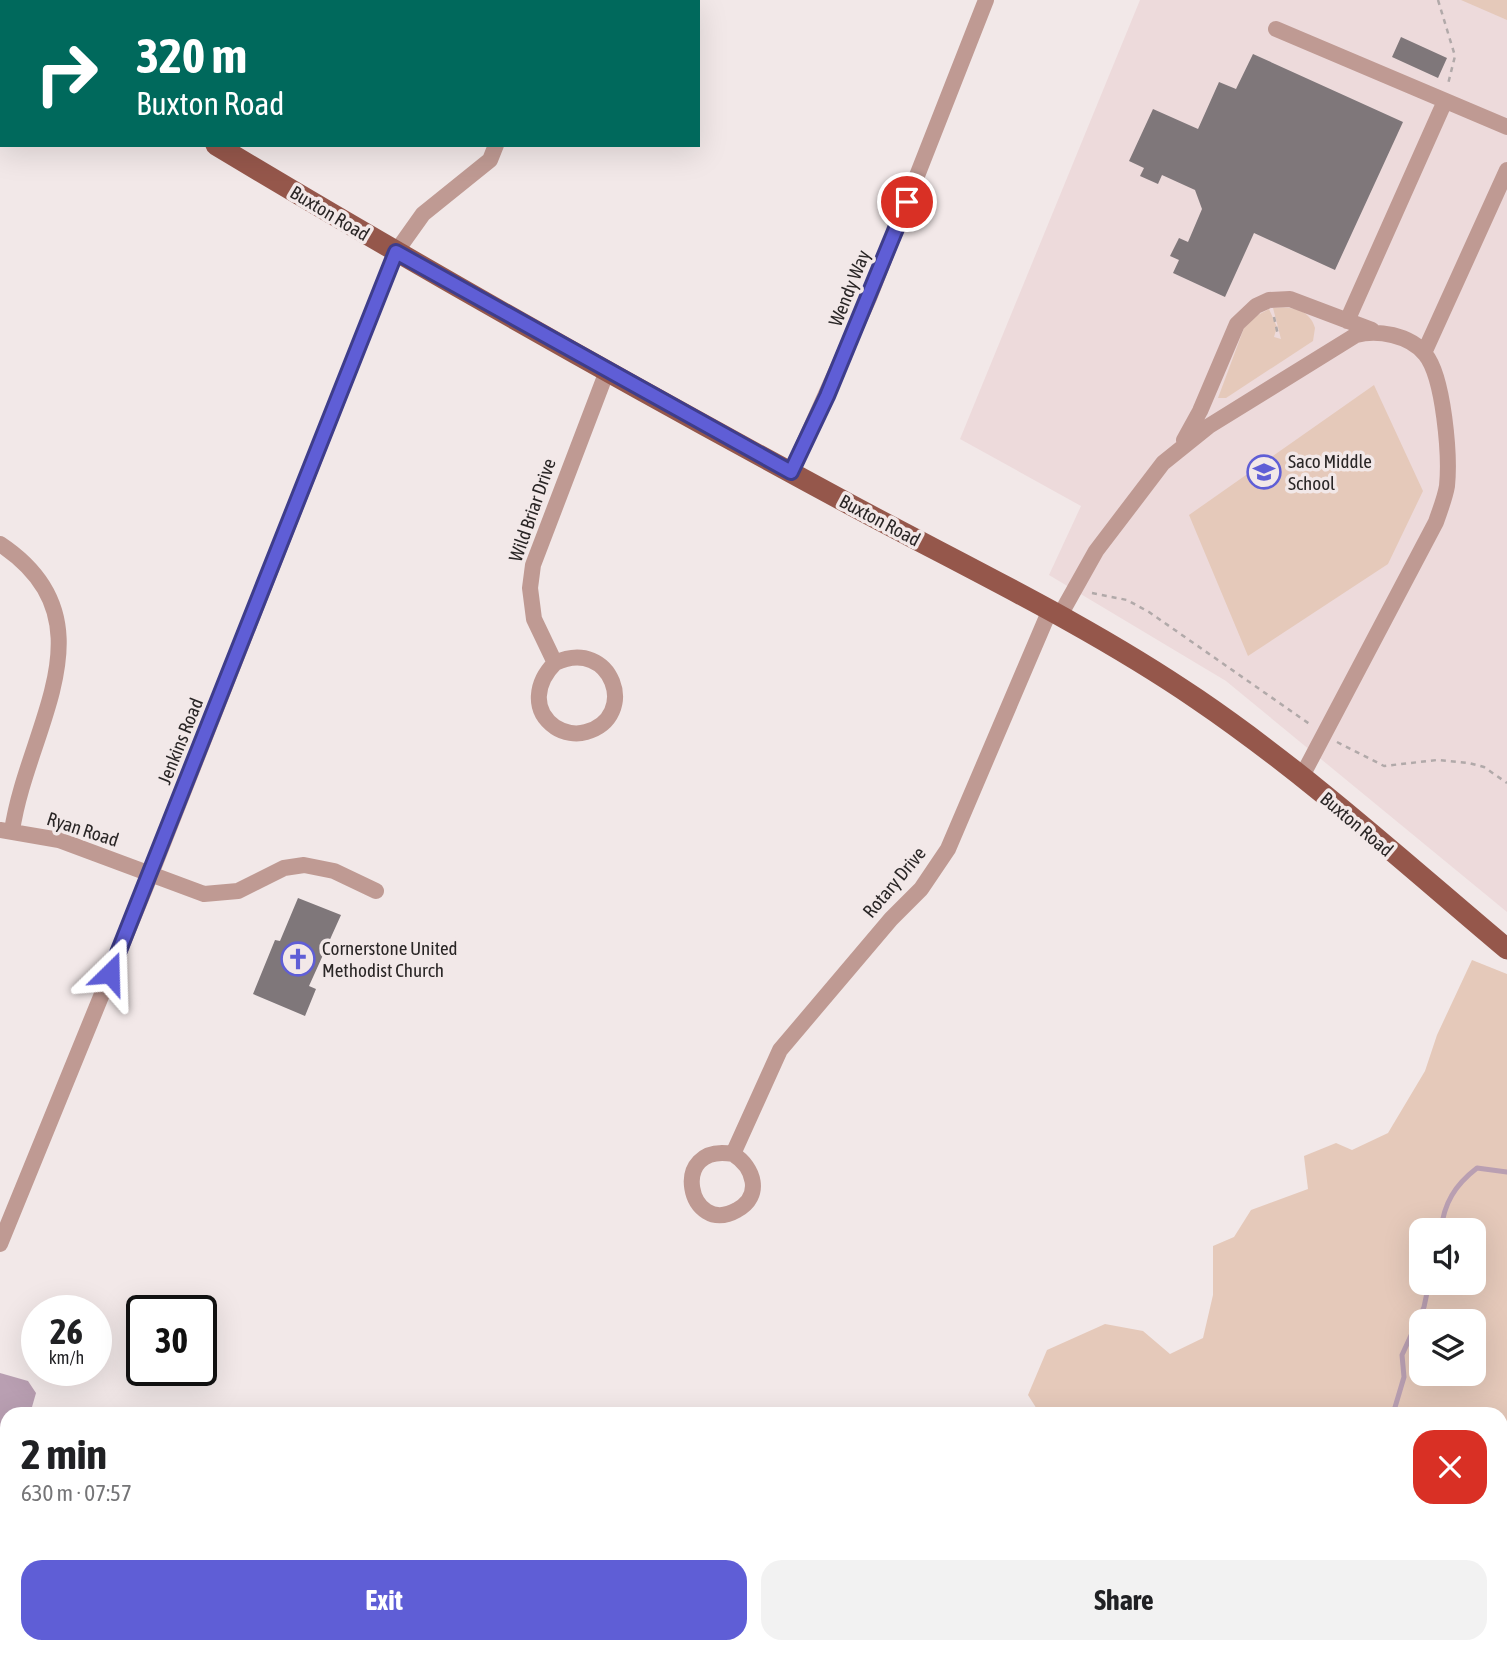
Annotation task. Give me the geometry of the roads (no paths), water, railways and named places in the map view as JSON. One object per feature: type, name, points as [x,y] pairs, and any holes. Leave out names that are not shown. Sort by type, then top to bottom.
[{"type":"main road","name":"Buxton Road","points":[[219,147],[396,252],[607,371],[1054,614],[1196,698],[1301,778],[1505,944]]},
{"type":"street","name":"Wendy Way","points":[[791,472],[869,298],[986,0]]},
{"type":"street","points":[[1276,29],[1507,127]]},
{"type":"street","points":[[1347,321],[1442,99]]},
{"type":"street","name":"Jenkins Road","points":[[0,1244],[151,874],[396,252],[423,214],[490,160],[495,147]]},
{"type":"street","points":[[1424,353],[1507,170]]},
{"type":"street","points":[[1180,447],[1200,411],[1240,321],[1250,310],[1269,300],[1297,301],[1394,336],[1424,353],[1434,374],[1445,431],[1447,471],[1444,499],[1436,522],[1301,778]]},
{"type":"street","points":[[1180,447],[1326,352],[1356,335],[1372,330]]},
{"type":"street","name":"Wild Briar Drive","points":[[555,663],[534,619],[530,588],[533,565],[607,371]]},
{"type":"street","name":"Rotary Drive","points":[[733,1154],[785,1043],[920,889],[948,849],[1054,614],[1077,585],[1113,526],[1163,463],[1180,447]]},
{"type":"street","points":[[0,544],[27,565],[42,583],[58,614],[61,637],[59,665],[6,831]]},
{"type":"street","points":[[565,658],[590,659],[609,675],[614,686],[612,710],[596,729],[570,733],[548,721],[541,710],[539,684],[555,663],[565,658]]},
{"type":"street","name":"Ryan Road","points":[[6,831],[60,840],[199,893],[218,895],[246,887],[284,868],[304,865],[334,871],[376,891]]},
{"type":"waterway","points":[[1444,1218],[1457,1188],[1477,1168],[1507,1172]]},
{"type":"waterway","points":[[1395,1407],[1404,1377],[1402,1355],[1424,1307],[1426,1295]]},
{"type":"place","name":"Saco Middle School","points":[[1264,472]]},
{"type":"place","name":"Cornerstone United Methodist Church","points":[[298,959]]}]
